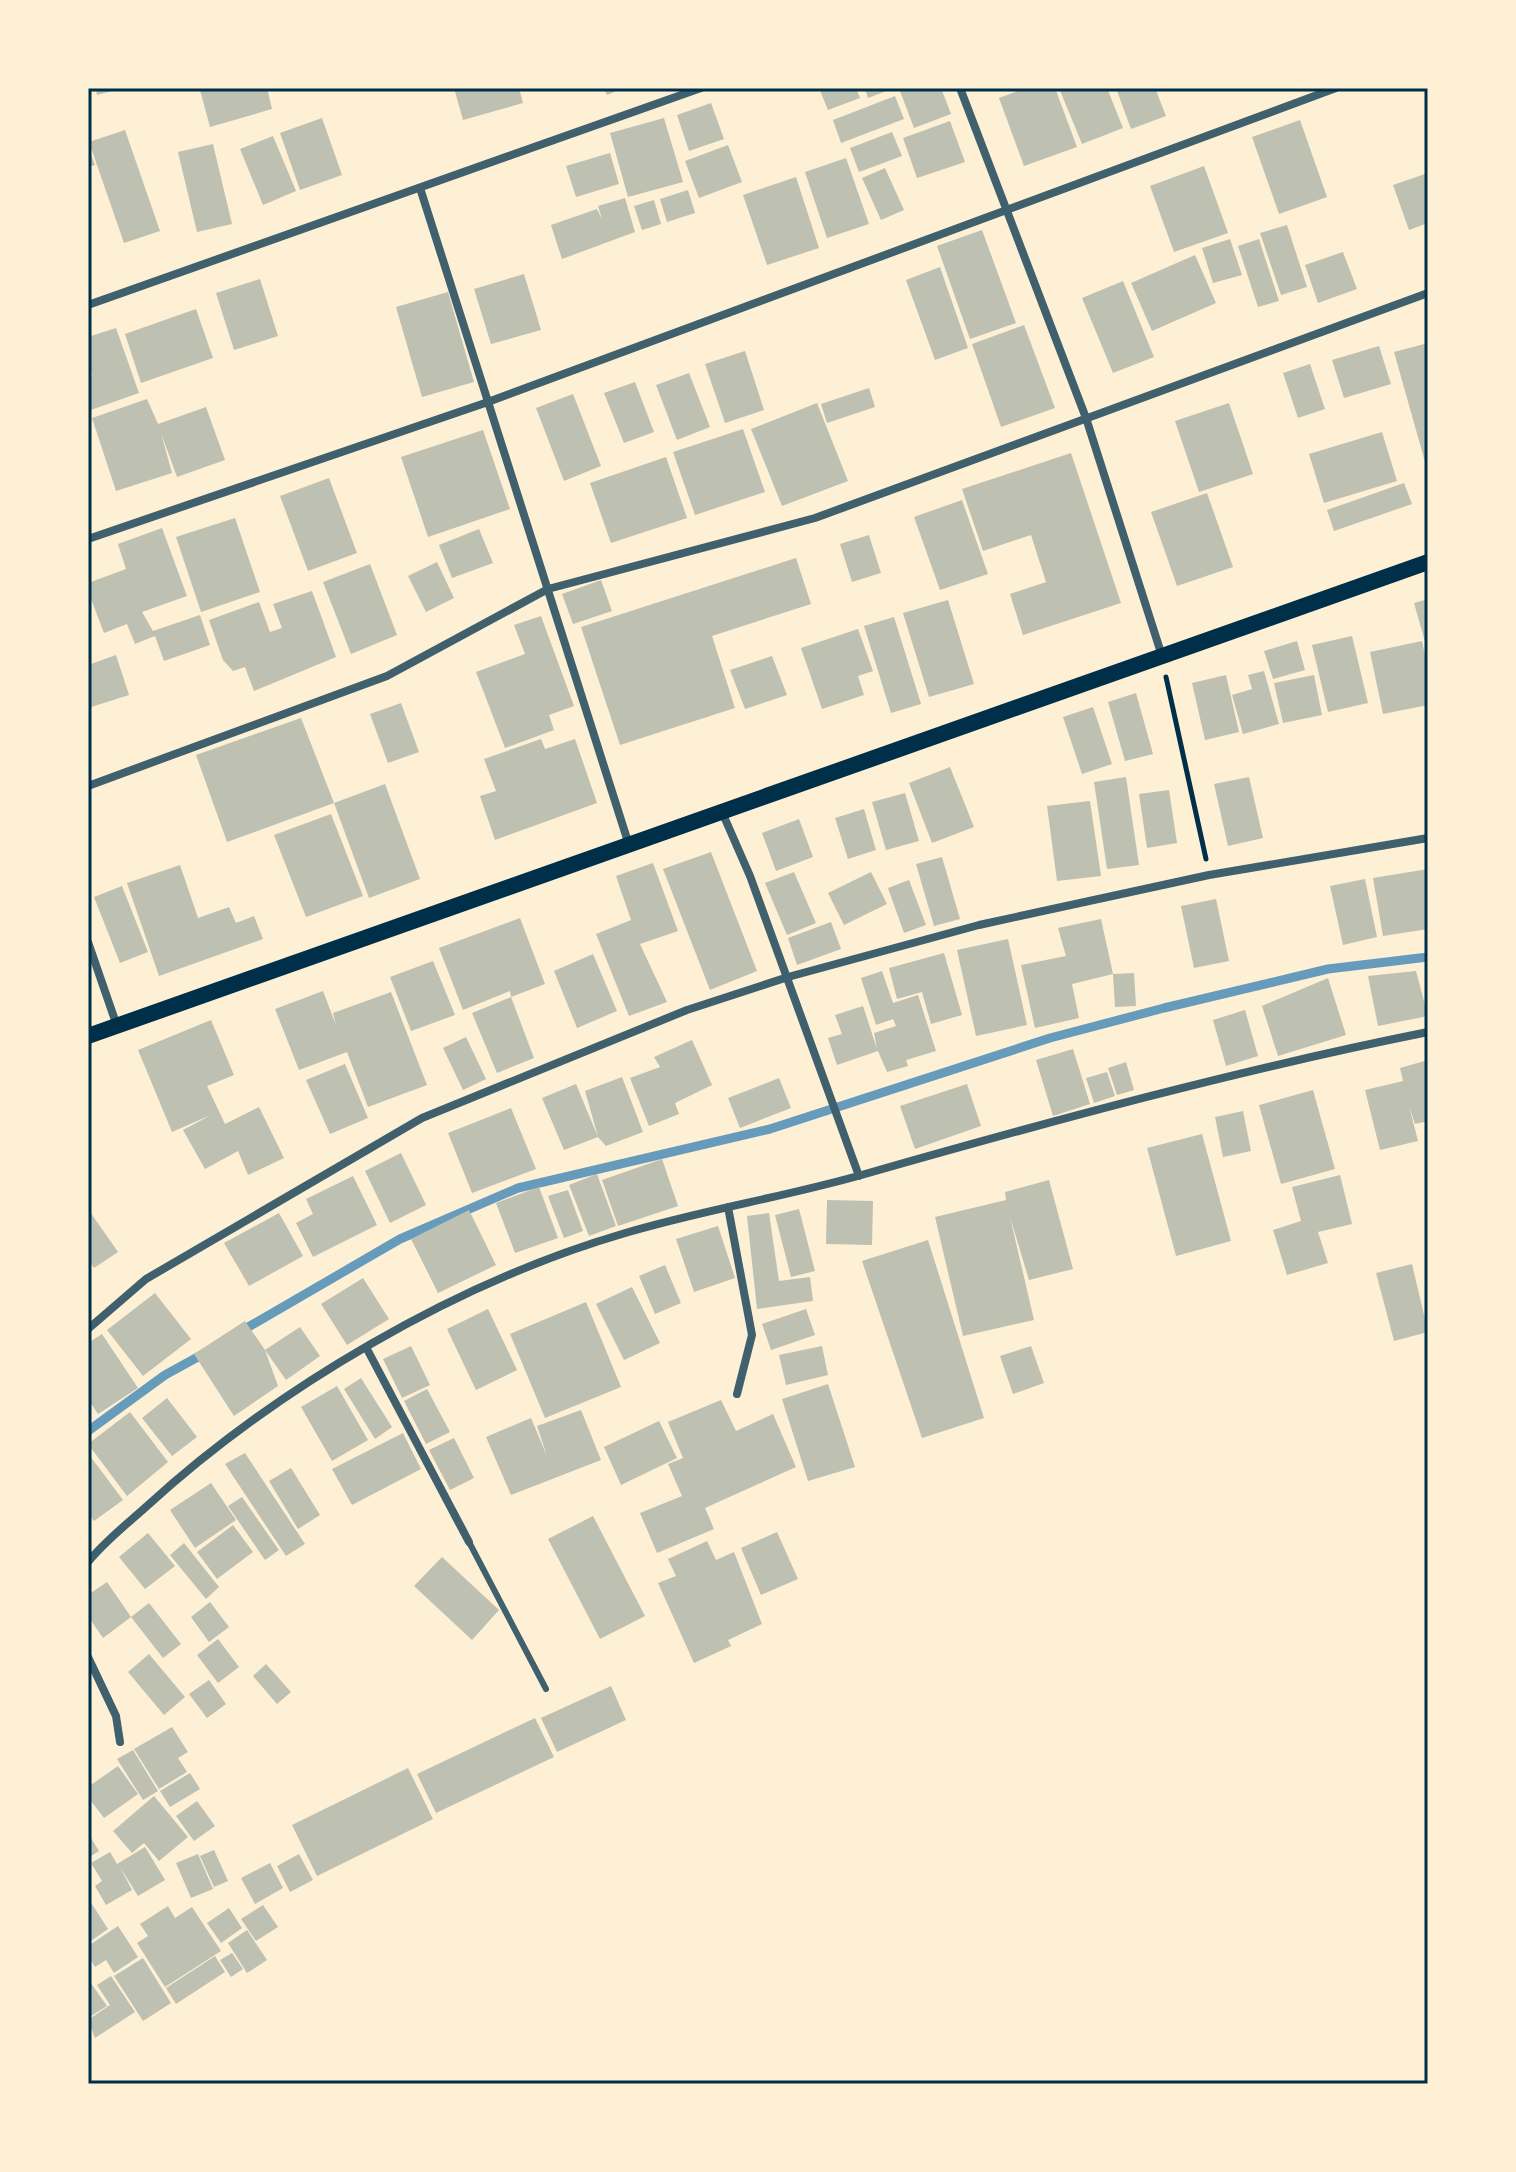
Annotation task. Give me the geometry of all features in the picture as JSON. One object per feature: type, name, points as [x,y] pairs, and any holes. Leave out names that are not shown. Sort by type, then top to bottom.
[{"type":"main road","points":[[88,1036],[1428,562]]},
{"type":"street","points":[[88,305],[701,88]]},
{"type":"street","points":[[960,88],[1086,418],[1162,656]]},
{"type":"street","points":[[88,539],[488,402],[1336,88]]},
{"type":"street","points":[[420,188],[629,845]]},
{"type":"street","points":[[88,786],[387,676],[548,589],[815,518],[1428,293]]},
{"type":"street","points":[[722,811],[788,977],[842,1137],[859,1176]]},
{"type":"street","points":[[88,1329],[146,1279],[422,1118],[687,1010],[788,977],[979,925],[1209,875],[1428,838]]},
{"type":"street","points":[[88,942],[117,1026]]},
{"type":"street","points":[[88,1562],[212,1449],[293,1392],[499,1278],[620,1235],[859,1176],[999,1135],[1308,1056],[1428,1032]]},
{"type":"street","points":[[728,1207],[752,1335],[737,1394]]},
{"type":"street","points":[[367,1349],[469,1542]]},
{"type":"street","points":[[88,1657],[116,1716],[120,1742]]},
{"type":"lane","points":[[469,1542],[546,1689]]},
{"type":"path","points":[[1162,656],[1209,875]]},
{"type":"building","points":[[96,88],[119,88],[119,89],[97,95]]},
{"type":"building","points":[[267,88],[272,109],[210,127],[200,90]]},
{"type":"building","points":[[454,88],[519,88],[523,103],[463,120]]},
{"type":"building","points":[[604,88],[624,88],[607,95]]},
{"type":"building","points":[[819,88],[856,88],[860,98],[828,110]]},
{"type":"building","points":[[865,88],[894,88],[868,98]]},
{"type":"building","points":[[903,88],[941,88],[951,114],[914,128],[900,91]]},
{"type":"building","points":[[1026,88],[1055,88],[1077,147],[1024,166],[999,98]]},
{"type":"building","points":[[1059,88],[1107,88],[1123,128],[1082,144]]},
{"type":"building","points":[[1116,88],[1155,88],[1166,116],[1131,129]]},
{"type":"building","points":[[895,96],[904,119],[841,143],[833,120]]},
{"type":"building","points":[[711,103],[724,139],[689,151],[677,115]]},
{"type":"building","points":[[322,118],[342,175],[300,190],[280,133]]},
{"type":"building","points":[[664,118],[683,182],[628,197],[610,133]]},
{"type":"building","points":[[1300,120],[1327,197],[1279,214],[1252,137]]},
{"type":"building","points":[[950,121],[965,162],[917,178],[903,138]]},
{"type":"building","points":[[125,130],[160,231],[124,243],[89,142]]},
{"type":"building","points":[[892,132],[902,156],[859,172],[850,148]]},
{"type":"building","points":[[273,136],[296,191],[263,205],[240,149]]},
{"type":"building","points":[[213,144],[232,224],[197,232],[178,152]]},
{"type":"building","points":[[728,145],[742,182],[699,198],[685,161]]},
{"type":"building","points":[[88,147],[95,165],[88,167]]},
{"type":"building","points":[[610,153],[619,184],[576,197],[566,166]]},
{"type":"building","points":[[846,158],[869,224],[827,238],[805,172]]},
{"type":"building","points":[[1204,166],[1228,233],[1174,252],[1150,186]]},
{"type":"building","points":[[885,168],[904,210],[881,220],[862,178]]},
{"type":"building","points":[[1428,173],[1428,223],[1409,230],[1393,185]]},
{"type":"building","points":[[796,177],[819,248],[767,265],[743,195]]},
{"type":"building","points":[[688,190],[695,213],[667,222],[660,199]]},
{"type":"building","points":[[625,198],[635,232],[562,259],[551,225],[597,209],[602,219],[598,206]]},
{"type":"building","points":[[654,200],[661,224],[642,230],[634,206]]},
{"type":"building","points":[[1287,225],[1307,287],[1281,295],[1260,233]]},
{"type":"building","points":[[982,230],[1016,323],[970,339],[937,246]]},
{"type":"building","points":[[1230,239],[1242,275],[1213,283],[1202,248]]},
{"type":"building","points":[[1259,239],[1279,301],[1258,307],[1238,246]]},
{"type":"building","points":[[1343,252],[1357,289],[1318,303],[1305,265]]},
{"type":"building","points":[[1195,255],[1216,303],[1152,331],[1131,283]]},
{"type":"building","points":[[940,267],[968,348],[935,360],[906,280]]},
{"type":"building","points":[[524,274],[541,330],[491,344],[474,289]]},
{"type":"building","points":[[260,279],[278,336],[234,350],[216,293]]},
{"type":"building","points":[[1123,281],[1154,357],[1113,373],[1082,298]]},
{"type":"building","points":[[448,292],[474,382],[422,397],[396,307]]},
{"type":"building","points":[[196,309],[213,358],[141,383],[125,334]]},
{"type":"building","points":[[1024,325],[1055,408],[1001,427],[972,344]]},
{"type":"building","points":[[116,328],[139,393],[88,411],[88,377],[92,375],[88,362],[88,337]]},
{"type":"building","points":[[1428,343],[1428,469],[1427,469],[1394,352]]},
{"type":"building","points":[[1379,346],[1391,384],[1344,398],[1332,360]]},
{"type":"building","points":[[745,351],[764,410],[725,423],[705,364]]},
{"type":"building","points":[[1310,364],[1325,409],[1298,418],[1283,373]]},
{"type":"building","points":[[689,373],[710,427],[677,440],[656,385]]},
{"type":"building","points":[[635,382],[654,432],[624,443],[604,393]]},
{"type":"building","points":[[869,388],[875,407],[827,423],[821,404]]},
{"type":"building","points":[[573,394],[601,466],[564,481],[536,408]]},
{"type":"building","points":[[147,399],[158,424],[206,407],[225,460],[177,477],[161,433],[172,473],[116,491],[92,418]]},
{"type":"building","points":[[817,403],[848,481],[782,506],[751,429]]},
{"type":"building","points":[[1229,403],[1253,474],[1199,492],[1175,421]]},
{"type":"building","points":[[743,429],[765,492],[695,515],[673,452]]},
{"type":"building","points":[[483,430],[510,509],[428,537],[401,457]]},
{"type":"building","points":[[1382,432],[1397,481],[1324,503],[1309,454]]},
{"type":"building","points":[[1071,453],[1121,603],[1023,635],[1010,594],[1046,582],[1031,535],[983,551],[962,489]]},
{"type":"building","points":[[666,457],[687,518],[611,543],[590,483]]},
{"type":"building","points":[[329,478],[357,553],[308,571],[280,496]]},
{"type":"building","points":[[1404,483],[1412,504],[1334,531],[1327,510]]},
{"type":"building","points":[[1207,493],[1233,567],[1177,586],[1151,512]]},
{"type":"building","points":[[962,500],[988,574],[940,590],[914,517]]},
{"type":"building","points":[[235,518],[260,592],[201,612],[176,537]]},
{"type":"building","points":[[162,528],[187,596],[142,612],[153,631],[200,615],[210,645],[164,661],[155,636],[135,644],[127,624],[104,633],[88,591],[88,583],[126,569],[118,544]]},
{"type":"building","points":[[479,529],[493,563],[452,578],[439,545]]},
{"type":"building","points":[[869,535],[881,573],[852,582],[840,544]]},
{"type":"building","points":[[796,558],[811,604],[712,636],[735,708],[620,745],[581,627]]},
{"type":"building","points":[[437,562],[454,598],[426,612],[408,576]]},
{"type":"building","points":[[370,564],[397,635],[351,654],[323,582]]},
{"type":"building","points":[[601,580],[612,611],[573,624],[562,594]]},
{"type":"building","points":[[312,591],[336,657],[254,691],[245,667],[233,671],[223,660],[209,620],[259,602],[270,632],[282,628],[273,604]]},
{"type":"building","points":[[1428,599],[1428,649],[1427,649],[1414,603]]},
{"type":"building","points":[[948,600],[974,684],[929,697],[903,613]]},
{"type":"building","points":[[541,616],[574,706],[549,715],[554,730],[505,748],[476,672],[525,654],[514,625]]},
{"type":"building","points":[[894,617],[921,704],[891,713],[864,626]]},
{"type":"building","points":[[858,629],[873,671],[858,676],[864,695],[822,709],[801,648]]},
{"type":"building","points":[[1352,636],[1368,703],[1328,712],[1312,645]]},
{"type":"building","points":[[1297,641],[1305,670],[1273,679],[1264,651]]},
{"type":"building","points":[[1422,641],[1428,669],[1428,705],[1383,714],[1370,652]]},
{"type":"building","points":[[116,655],[129,695],[88,708],[88,665]]},
{"type":"building","points":[[772,656],[787,695],[745,709],[730,670]]},
{"type":"building","points":[[1264,671],[1279,724],[1243,734],[1232,695],[1252,689],[1248,675]]},
{"type":"building","points":[[1226,675],[1239,732],[1205,740],[1192,683]]},
{"type":"building","points":[[1314,675],[1322,715],[1283,723],[1274,683]]},
{"type":"building","points":[[1136,693],[1153,754],[1125,761],[1108,702]]},
{"type":"building","points":[[401,703],[419,752],[388,763],[370,714]]},
{"type":"building","points":[[1093,707],[1112,764],[1082,774],[1063,717]]},
{"type":"building","points":[[301,718],[334,803],[227,842],[196,755]]},
{"type":"building","points":[[541,739],[545,749],[575,739],[597,803],[495,840],[480,796],[496,791],[484,759]]},
{"type":"building","points":[[950,767],[974,827],[932,843],[909,783]]},
{"type":"building","points":[[1126,777],[1139,865],[1107,869],[1094,782]]},
{"type":"building","points":[[1249,777],[1263,838],[1228,846],[1214,784]]},
{"type":"building","points":[[385,784],[420,879],[369,898],[334,803]]},
{"type":"building","points":[[1169,790],[1177,843],[1147,848],[1139,794]]},
{"type":"building","points":[[905,793],[919,841],[886,850],[872,802]]},
{"type":"building","points":[[1090,801],[1101,876],[1057,881],[1047,806]]},
{"type":"building","points":[[864,809],[876,850],[848,859],[835,818]]},
{"type":"building","points":[[331,814],[363,896],[306,917],[274,835]]},
{"type":"building","points":[[799,819],[813,857],[776,871],[762,833]]},
{"type":"building","points":[[711,852],[757,971],[710,990],[663,869]]},
{"type":"building","points":[[942,857],[960,919],[934,926],[916,864]]},
{"type":"building","points":[[653,863],[678,931],[640,944],[667,1002],[629,1016],[596,934],[631,920],[616,876]]},
{"type":"building","points":[[180,865],[198,918],[229,907],[236,923],[254,916],[263,939],[159,976],[127,883]]},
{"type":"building","points":[[1428,869],[1428,929],[1383,936],[1373,878]]},
{"type":"building","points":[[794,872],[816,923],[787,935],[765,883]]},
{"type":"building","points":[[871,872],[887,904],[844,925],[828,893]]},
{"type":"building","points":[[1365,879],[1377,937],[1343,945],[1330,886]]},
{"type":"building","points":[[909,880],[926,925],[904,933],[888,888]]},
{"type":"building","points":[[122,886],[148,952],[120,963],[94,897]]},
{"type":"building","points":[[1216,899],[1229,961],[1194,968],[1181,906]]},
{"type":"building","points":[[520,918],[545,984],[511,997],[510,991],[463,1010],[439,948]]},
{"type":"building","points":[[1101,919],[1113,974],[1072,984],[1079,1018],[1035,1028],[1021,965],[1066,956],[1058,928]]},
{"type":"building","points":[[831,922],[841,949],[797,965],[788,938]]},
{"type":"building","points":[[1008,939],[1027,1025],[976,1036],[957,950]]},
{"type":"building","points":[[944,953],[962,1015],[931,1024],[922,992],[897,999],[889,968]]},
{"type":"building","points":[[593,954],[617,1011],[577,1028],[554,971]]},
{"type":"building","points":[[433,961],[455,1015],[411,1031],[390,977]]},
{"type":"building","points":[[882,971],[893,1003],[918,995],[936,1051],[906,1060],[908,1066],[887,1072],[878,1051],[837,1065],[828,1038],[842,1034],[835,1015],[863,1006],[877,1049],[874,1033],[896,1026],[893,1019],[876,1025],[861,978]]},
{"type":"building","points":[[1416,971],[1428,1016],[1378,1026],[1368,976]]},
{"type":"building","points":[[1134,973],[1136,1006],[1115,1007],[1113,974]]},
{"type":"building","points":[[1328,978],[1346,1035],[1278,1056],[1262,1006]]},
{"type":"building","points":[[323,991],[336,1025],[333,1013],[391,992],[427,1085],[368,1107],[347,1052],[299,1070],[275,1009]]},
{"type":"building","points":[[511,997],[534,1058],[497,1073],[472,1013]]},
{"type":"building","points":[[1245,1010],[1258,1056],[1226,1066],[1213,1020]]},
{"type":"building","points":[[211,1020],[234,1075],[207,1086],[225,1124],[259,1107],[284,1158],[248,1175],[238,1151],[205,1169],[183,1130],[211,1115],[172,1132],[138,1050]]},
{"type":"building","points":[[466,1037],[486,1079],[463,1090],[443,1048]]},
{"type":"building","points":[[692,1040],[712,1085],[675,1103],[679,1114],[649,1126],[630,1078],[660,1067],[654,1057]]},
{"type":"building","points":[[1073,1049],[1090,1104],[1053,1116],[1036,1060]]},
{"type":"building","points":[[1428,1060],[1428,1121],[1415,1124],[1409,1106],[1418,1141],[1380,1150],[1365,1090],[1403,1081],[1400,1068]]},
{"type":"building","points":[[1126,1062],[1134,1090],[1117,1095],[1108,1068]]},
{"type":"building","points":[[345,1064],[368,1118],[330,1134],[306,1080]]},
{"type":"building","points":[[1107,1072],[1115,1096],[1094,1103],[1086,1078]]},
{"type":"building","points":[[622,1077],[643,1132],[606,1146],[598,1137],[585,1091]]},
{"type":"building","points":[[779,1078],[791,1108],[740,1128],[728,1098]]},
{"type":"building","points":[[576,1084],[598,1137],[564,1150],[542,1098]]},
{"type":"building","points":[[967,1084],[981,1126],[915,1149],[900,1106]]},
{"type":"building","points":[[1313,1090],[1335,1169],[1281,1184],[1259,1105]]},
{"type":"building","points":[[511,1108],[536,1169],[472,1193],[448,1133]]},
{"type":"building","points":[[1243,1111],[1251,1151],[1223,1157],[1215,1117]]},
{"type":"building","points":[[1202,1134],[1231,1241],[1176,1256],[1147,1148]]},
{"type":"building","points":[[401,1153],[426,1205],[390,1223],[365,1171]]},
{"type":"building","points":[[662,1159],[678,1206],[618,1226],[602,1180]]},
{"type":"building","points":[[597,1174],[616,1226],[589,1236],[569,1185]]},
{"type":"building","points":[[1340,1175],[1352,1224],[1318,1232],[1328,1263],[1287,1275],[1273,1230],[1301,1221],[1292,1187]]},
{"type":"building","points":[[353,1176],[377,1225],[313,1257],[296,1223],[313,1214],[306,1199]]},
{"type":"building","points":[[1049,1180],[1073,1269],[1029,1280],[1010,1217],[1034,1320],[963,1336],[935,1217],[1006,1200],[1005,1192]]},
{"type":"building","points":[[539,1187],[558,1238],[515,1253],[496,1203]]},
{"type":"building","points":[[568,1190],[583,1231],[564,1238],[548,1196]]},
{"type":"building","points":[[827,1200],[873,1201],[872,1245],[826,1244]]},
{"type":"building","points":[[88,1209],[118,1252],[94,1268],[88,1259]]},
{"type":"building","points":[[799,1209],[815,1271],[791,1277],[775,1215]]},
{"type":"building","points":[[469,1210],[496,1265],[438,1293],[411,1239]]},
{"type":"building","points":[[279,1213],[303,1256],[249,1286],[224,1243]]},
{"type":"building","points":[[769,1213],[779,1281],[810,1277],[813,1301],[757,1309],[747,1216]]},
{"type":"building","points":[[718,1226],[735,1278],[694,1292],[676,1239]]},
{"type":"building","points":[[928,1240],[984,1418],[922,1438],[862,1261]]},
{"type":"building","points":[[1412,1264],[1428,1332],[1394,1341],[1376,1273]]},
{"type":"building","points":[[665,1265],[681,1303],[655,1314],[639,1276]]},
{"type":"building","points":[[363,1278],[389,1319],[347,1345],[321,1304]]},
{"type":"building","points":[[632,1287],[660,1343],[624,1360],[596,1304]]},
{"type":"building","points":[[155,1293],[191,1339],[143,1376],[107,1330]]},
{"type":"building","points":[[586,1302],[621,1387],[545,1418],[510,1334]]},
{"type":"building","points":[[488,1309],[517,1370],[476,1390],[447,1329]]},
{"type":"building","points":[[806,1309],[815,1335],[771,1350],[762,1324]]},
{"type":"building","points":[[245,1321],[265,1350],[278,1386],[234,1416],[194,1354]]},
{"type":"building","points":[[300,1327],[320,1356],[286,1380],[265,1350]]},
{"type":"building","points":[[102,1334],[138,1388],[98,1414],[88,1399],[88,1343]]},
{"type":"building","points":[[411,1346],[430,1385],[402,1398],[383,1359]]},
{"type":"building","points":[[822,1346],[828,1375],[786,1385],[779,1355]]},
{"type":"building","points":[[1031,1346],[1044,1383],[1013,1394],[1000,1356]]},
{"type":"building","points":[[361,1378],[392,1427],[375,1439],[344,1389]]},
{"type":"building","points":[[828,1384],[855,1467],[808,1481],[782,1399]]},
{"type":"building","points":[[337,1386],[368,1440],[332,1461],[301,1407]]},
{"type":"building","points":[[427,1389],[450,1432],[426,1444],[404,1401]]},
{"type":"building","points":[[167,1398],[197,1437],[172,1456],[142,1418]]},
{"type":"building","points":[[721,1400],[736,1431],[773,1414],[796,1467],[705,1508],[714,1529],[657,1553],[640,1513],[682,1496],[668,1464],[683,1458],[668,1422]]},
{"type":"building","points":[[581,1410],[601,1460],[511,1495],[486,1437],[531,1418],[547,1456],[537,1426]]},
{"type":"building","points":[[130,1412],[168,1462],[127,1496],[88,1444]]},
{"type":"building","points":[[659,1421],[677,1458],[621,1485],[604,1447]]},
{"type":"building","points":[[403,1433],[421,1469],[352,1505],[332,1469]]},
{"type":"building","points":[[454,1438],[474,1478],[450,1490],[429,1450]]},
{"type":"building","points":[[245,1453],[305,1544],[286,1556],[225,1464]]},
{"type":"building","points":[[90,1456],[123,1500],[94,1521],[88,1513]]},
{"type":"building","points":[[291,1468],[320,1515],[298,1529],[269,1481]]},
{"type":"building","points":[[211,1483],[236,1520],[195,1548],[170,1510]]},
{"type":"building","points":[[242,1497],[279,1550],[265,1560],[228,1506]]},
{"type":"building","points":[[593,1516],[645,1616],[600,1639],[548,1539]]},
{"type":"building","points":[[233,1525],[253,1552],[217,1579],[197,1552]]},
{"type":"building","points":[[777,1532],[798,1579],[761,1595],[741,1548]]},
{"type":"building","points":[[148,1533],[175,1566],[145,1589],[119,1557]]},
{"type":"building","points":[[707,1541],[716,1560],[734,1552],[762,1624],[728,1640],[731,1646],[694,1663],[658,1583],[676,1576],[668,1559]]},
{"type":"building","points":[[184,1543],[219,1587],[206,1599],[170,1555]]},
{"type":"building","points":[[442,1557],[499,1610],[472,1640],[414,1586]]},
{"type":"building","points":[[107,1582],[131,1617],[103,1638],[88,1616],[88,1595]]},
{"type":"building","points":[[210,1602],[229,1627],[209,1642],[191,1617]]},
{"type":"building","points":[[149,1603],[181,1644],[163,1658],[131,1617]]},
{"type":"building","points":[[218,1639],[239,1667],[218,1683],[197,1655]]},
{"type":"building","points":[[149,1654],[185,1697],[164,1715],[128,1672]]},
{"type":"building","points":[[266,1664],[291,1692],[277,1704],[253,1676]]},
{"type":"building","points":[[209,1680],[226,1704],[207,1718],[189,1694]]},
{"type":"building","points":[[611,1686],[626,1720],[557,1752],[541,1718]]},
{"type":"building","points":[[535,1718],[554,1757],[436,1813],[417,1774]]},
{"type":"building","points":[[172,1727],[188,1752],[178,1758],[187,1772],[159,1789],[134,1749]]},
{"type":"building","points":[[133,1750],[158,1791],[143,1800],[117,1759]]},
{"type":"building","points":[[118,1766],[138,1794],[104,1818],[88,1797],[88,1787]]},
{"type":"building","points":[[408,1768],[433,1819],[317,1876],[292,1825]]},
{"type":"building","points":[[190,1773],[200,1789],[170,1807],[160,1791]]},
{"type":"building","points":[[154,1796],[188,1837],[159,1861],[144,1843],[132,1853],[113,1831]]},
{"type":"building","points":[[197,1801],[215,1826],[194,1841],[176,1816]]},
{"type":"building","points":[[88,1833],[99,1851],[88,1858]]},
{"type":"building","points":[[145,1847],[165,1880],[138,1896],[120,1867],[132,1890],[106,1905],[95,1886],[102,1881],[91,1863],[110,1852],[117,1864]]},
{"type":"building","points":[[214,1850],[228,1881],[214,1887],[200,1856]]},
{"type":"building","points":[[198,1854],[213,1889],[191,1898],[176,1863]]},
{"type":"building","points":[[299,1854],[313,1880],[290,1892],[277,1866]]},
{"type":"building","points":[[270,1863],[283,1888],[255,1904],[241,1878]]},
{"type":"building","points":[[88,1898],[108,1929],[88,1943]]},
{"type":"building","points":[[263,1905],[278,1927],[256,1941],[241,1919]]},
{"type":"building","points":[[168,1906],[175,1918],[192,1907],[221,1951],[165,1987],[137,1943],[148,1936],[140,1924]]},
{"type":"building","points":[[229,1908],[242,1928],[221,1943],[207,1923]]},
{"type":"building","points":[[118,1926],[138,1957],[114,1973],[106,1960],[95,1967],[88,1956],[88,1946]]},
{"type":"building","points":[[247,1930],[267,1960],[247,1973],[228,1943]]},
{"type":"building","points":[[232,1953],[243,1969],[231,1977],[220,1960]]},
{"type":"building","points":[[215,1956],[225,1972],[176,2004],[166,1988]]},
{"type":"building","points":[[143,1958],[171,2003],[143,2021],[114,1976]]},
{"type":"building","points":[[111,1976],[135,2012],[95,2038],[88,2020],[110,2005],[97,1985]]},
{"type":"building","points":[[88,1979],[107,2006],[88,2018]]},
{"type":"waterway","points":[[238,1333],[400,1239],[518,1188],[770,1129],[1050,1038],[1164,1008],[1328,969],[1428,957]]},
{"type":"waterway","points":[[88,1431],[165,1375],[205,1353]]}]
